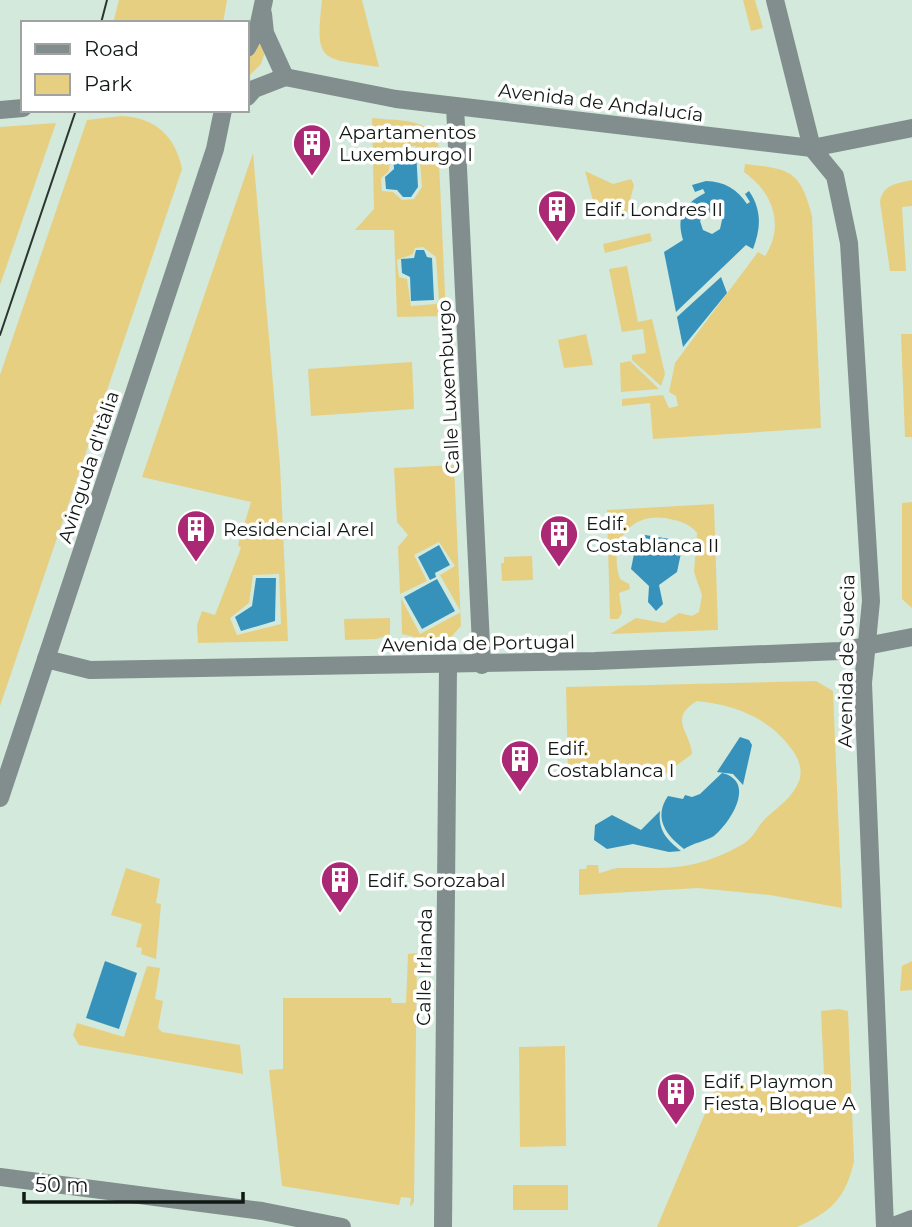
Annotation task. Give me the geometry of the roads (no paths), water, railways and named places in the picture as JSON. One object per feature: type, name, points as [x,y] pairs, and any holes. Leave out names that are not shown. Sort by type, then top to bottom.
[{"type":"street","points":[[775,0],[812,148]]},
{"type":"street","points":[[248,45],[263,7]]},
{"type":"street","points":[[248,96],[254,89],[285,77],[269,43],[263,7]]},
{"type":"street","name":"Avenida de Andalucía","points":[[285,77],[455,106],[812,148],[912,128]]},
{"type":"street","name":"Calle Luxemburgo","points":[[455,106],[482,665]]},
{"type":"street","points":[[0,110],[21,108]]},
{"type":"street","points":[[215,149],[223,112]]},
{"type":"street","points":[[215,149],[233,112]]},
{"type":"street","name":"Avenida de Suecia","points":[[812,148],[835,176],[849,243],[870,601],[863,683],[886,1177],[885,1227]]},
{"type":"street","name":"Avinguda d'Itàlia","points":[[0,798],[215,149]]},
{"type":"street","name":"Avenida de Portugal","points":[[46,659],[90,670],[449,666],[840,650],[912,637]]},
{"type":"street","name":"Calle Irlanda","points":[[443,1227],[449,666]]},
{"type":"street","points":[[0,1177],[262,1211],[342,1227]]},
{"type":"street","points":[[891,1227],[912,1219]]},
{"type":"water","points":[[416,150],[418,187],[411,197],[403,197],[397,190],[386,189],[385,177],[394,169],[393,151]]},
{"type":"water","points":[[713,181],[725,185],[739,194],[747,204],[750,202],[745,194],[749,191],[758,212],[758,234],[753,249],[746,245],[676,312],[664,252],[683,240],[680,224],[683,212],[691,202],[705,193],[703,189],[695,192],[692,185]],"holes":[[[706,213],[715,213],[722,220],[720,229],[712,234],[703,230],[700,221]]]},
{"type":"water","points":[[416,250],[424,250],[427,257],[432,258],[434,300],[411,301],[410,277],[402,273],[401,259],[414,258]]},
{"type":"water","points":[[721,277],[727,293],[683,347],[677,317]]},
{"type":"water","points":[[645,535],[670,539],[669,542],[681,553],[677,572],[659,585],[663,604],[656,611],[648,602],[649,586],[631,569],[636,544]]},
{"type":"water","points":[[439,545],[450,565],[435,573],[436,577],[430,580],[418,557]]},
{"type":"water","points":[[256,578],[276,578],[275,621],[241,631],[235,617],[252,606]]},
{"type":"water","points":[[437,579],[455,611],[422,629],[404,597]]},
{"type":"water","points":[[740,737],[749,740],[752,745],[743,785],[733,774],[717,772]]},
{"type":"water","points":[[722,773],[732,777],[738,784],[738,802],[733,812],[714,836],[684,849],[664,826],[662,812],[668,796],[683,799],[685,795],[692,797],[700,794]]},
{"type":"water","points":[[660,811],[660,824],[664,834],[681,851],[669,852],[633,844],[607,849],[594,840],[595,825],[612,815],[641,830]]},
{"type":"water","points":[[105,961],[137,973],[119,1029],[86,1018]]},
{"type":"tram line","points":[[102,21],[107,0]]},
{"type":"tram line","points":[[0,335],[75,112]]},
{"type":"place","name":"Apartamentos Luxemburgo I","points":[[312,177]]},
{"type":"place","name":"Edif. Londres II","points":[[557,243]]},
{"type":"place","name":"Residencial Arel","points":[[196,563]]},
{"type":"place","name":"Edif. Costablanca II","points":[[559,568]]},
{"type":"place","name":"Edif. Costablanca I","points":[[520,793]]},
{"type":"place","name":"Edif. Sorozabal","points":[[340,914]]},
{"type":"place","name":"Edif. Playmon Fiesta, Bloque A","points":[[676,1126]]}]
